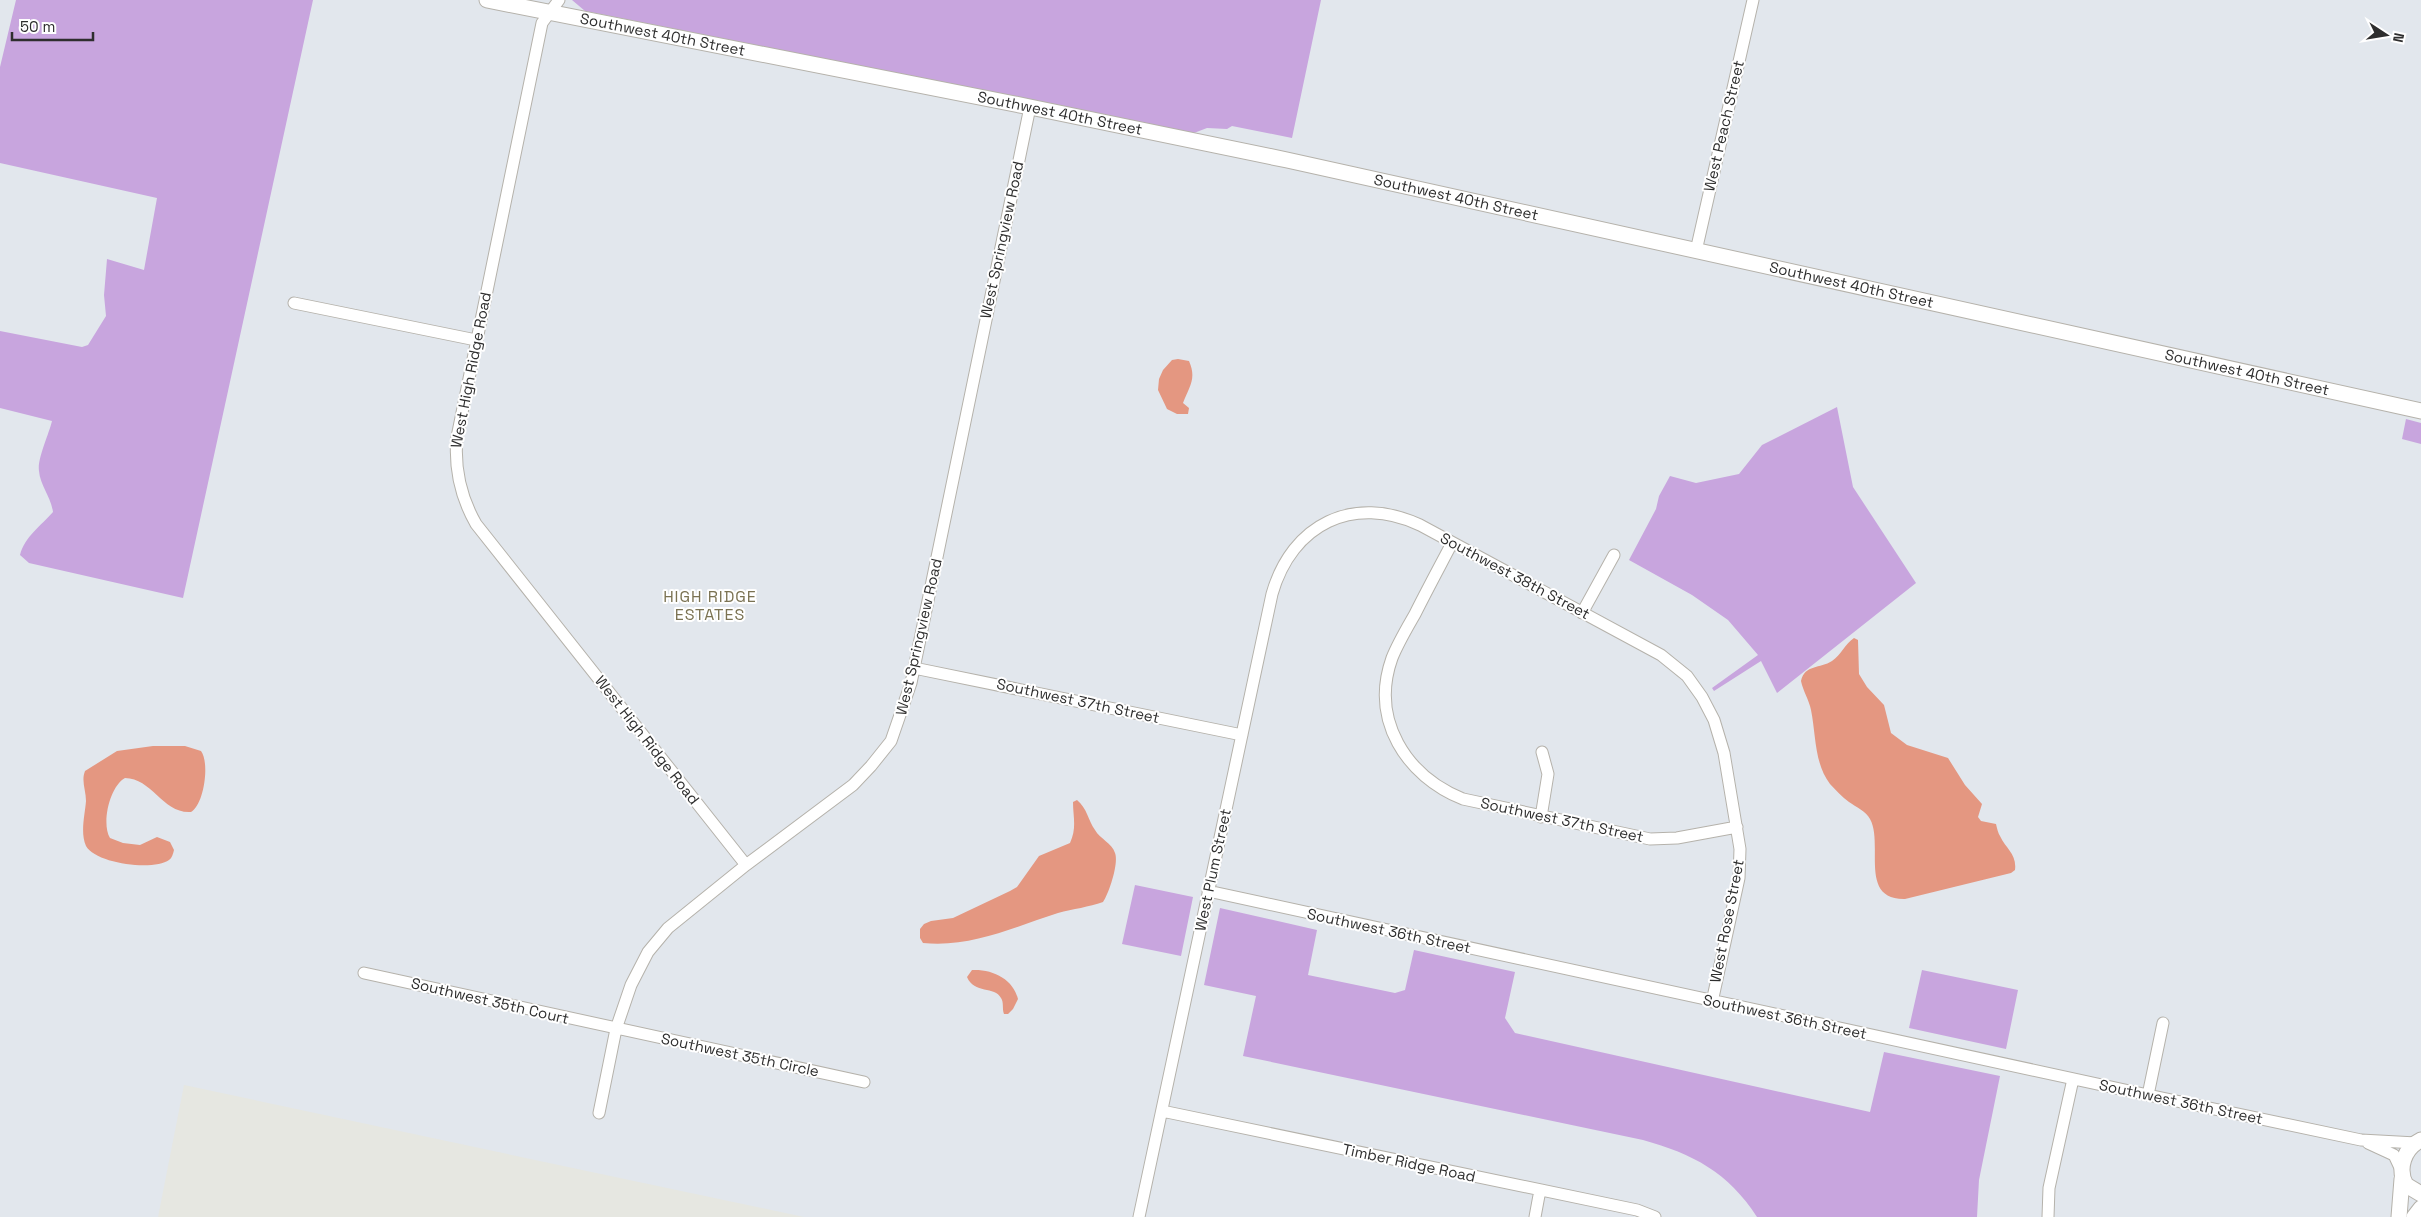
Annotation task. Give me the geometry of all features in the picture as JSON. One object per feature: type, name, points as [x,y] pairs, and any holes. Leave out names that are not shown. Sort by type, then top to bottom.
[{"type":"main road","name":"Southwest 40th Street","points":[[487,0],[555,6],[1287,160],[2421,411]]},
{"type":"main road","points":[[2399,1217],[2404,1156],[2419,1141]]},
{"type":"main road","points":[[2402,1175],[2406,1185],[2421,1194]]},
{"type":"main road","points":[[2414,1217],[2421,1208]]},
{"type":"street","name":"West Peach Street","points":[[1696,251],[1753,0]]},
{"type":"street","name":"West High Ridge Road","points":[[555,6],[542,23],[456,437],[456,473],[468,510],[476,524],[746,865]]},
{"type":"street","name":"West Springview Road","points":[[599,1113],[616,1029],[631,984],[648,952],[668,928],[746,865],[853,785],[883,753],[898,725],[914,668],[1030,107]]},
{"type":"street","points":[[294,303],[476,340]]},
{"type":"street","name":"Southwest 38th Street","points":[[1309,533],[1322,525],[1344,516],[1374,513],[1409,520],[1641,644],[1676,666],[1702,696]]},
{"type":"street","name":"West Plum Street","points":[[1140,1217],[1276,579],[1288,554],[1309,533]]},
{"type":"street","name":"Southwest 37th Street","points":[[1452,543],[1397,647],[1389,671],[1387,707],[1393,731],[1404,753],[1424,777],[1447,792],[1476,803],[1650,839],[1677,838],[1737,827]]},
{"type":"street","points":[[1582,613],[1614,555]]},
{"type":"street","name":"Southwest 37th Street","points":[[914,668],[1242,735]]},
{"type":"street","name":"West Rose Street","points":[[1702,696],[1720,737],[1740,849],[1739,878],[1712,1002]]},
{"type":"street","points":[[1541,817],[1548,774],[1542,752]]},
{"type":"street","name":"Southwest 36th Street","points":[[1208,891],[1712,1002],[2362,1140],[2419,1141]]},
{"type":"street","name":"Southwest 35th Court","points":[[364,973],[616,1029]]},
{"type":"street","points":[[2148,1095],[2163,1023]]},
{"type":"street","name":"Southwest 35th Circle","points":[[616,1029],[864,1082]]},
{"type":"street","points":[[2048,1217],[2049,1188],[2073,1079]]},
{"type":"street","name":"Timber Ridge Road","points":[[1162,1111],[1637,1210],[1655,1217]]},
{"type":"street","name":"Southwest 36th Street","points":[[2362,1140],[2394,1156],[2402,1175]]},
{"type":"street","points":[[1534,1217],[1540,1190]]},
{"type":"shaded area","points":[[16,0],[313,0],[183,598],[29,563],[20,555],[29,537],[53,512],[41,481],[39,466],[41,453],[52,421],[0,408],[0,331],[82,347],[88,345],[106,316],[104,295],[107,259],[144,270],[157,198],[0,163],[0,67]]},
{"type":"shaded area","points":[[572,0],[1321,0],[1292,138],[1232,126],[1227,129],[1207,128],[1194,133],[585,11]]},
{"type":"shaded area","points":[[1172,360],[1189,361],[1191,367],[1191,383],[1183,403],[1189,408],[1188,414],[1177,414],[1167,409],[1158,390],[1159,379],[1163,370]]},
{"type":"shaded area","points":[[1837,407],[1853,487],[1916,583],[1777,693],[1761,661],[1714,691],[1712,688],[1758,655],[1728,620],[1692,595],[1629,560],[1656,509],[1659,496],[1670,476],[1696,483],[1739,474],[1762,445]]},
{"type":"shaded area","points":[[2406,419],[2421,423],[2421,444],[2402,439]]},
{"type":"shaded area","points":[[1854,638],[1858,640],[1859,674],[1867,687],[1884,705],[1891,733],[1907,745],[1948,758],[1965,785],[1982,804],[1978,817],[1981,821],[1996,824],[2002,841],[2014,860],[2015,870],[2011,873],[1905,899],[1891,897],[1882,890],[1877,881],[1874,830],[1870,819],[1863,811],[1841,796],[1825,776],[1818,758],[1810,706],[1801,681],[1809,669],[1835,659]]},
{"type":"shaded area","points":[[153,746],[185,746],[201,751],[204,757],[205,774],[202,793],[196,808],[191,812],[173,808],[143,784],[125,778],[115,789],[108,805],[106,823],[110,838],[123,843],[140,845],[157,837],[170,842],[174,850],[172,857],[162,863],[139,865],[126,864],[101,857],[92,852],[84,841],[83,829],[86,801],[83,778],[85,771],[117,751]]},
{"type":"shaded area","points":[[1077,800],[1083,807],[1097,833],[1111,846],[1115,853],[1116,864],[1113,878],[1103,902],[1058,913],[1009,930],[975,939],[941,944],[923,943],[920,938],[920,929],[924,924],[931,921],[953,918],[1010,891],[1017,887],[1039,856],[1070,843],[1074,827],[1073,802]]},
{"type":"shaded area","points":[[1135,885],[1193,897],[1181,956],[1122,944]]},
{"type":"shaded area","points":[[1220,908],[1317,930],[1308,975],[1395,993],[1405,990],[1414,950],[1515,972],[1505,1018],[1515,1033],[1870,1112],[1884,1052],[2000,1076],[1979,1180],[1977,1217],[1757,1217],[1734,1188],[1708,1167],[1661,1145],[1243,1056],[1256,996],[1204,985]]},
{"type":"shaded area","points":[[972,970],[994,973],[1012,986],[1018,999],[1008,1014],[1004,1014],[1002,1000],[998,994],[974,986],[970,982],[967,977]]},
{"type":"shaded area","points":[[1922,970],[2018,990],[2006,1049],[1909,1028]]},
{"type":"shaded area","points":[[184,1085],[601,1174],[804,1217],[158,1217]]},
{"type":"district","name":"HIGH RIDGE ESTATES","points":[[710,605]]}]
